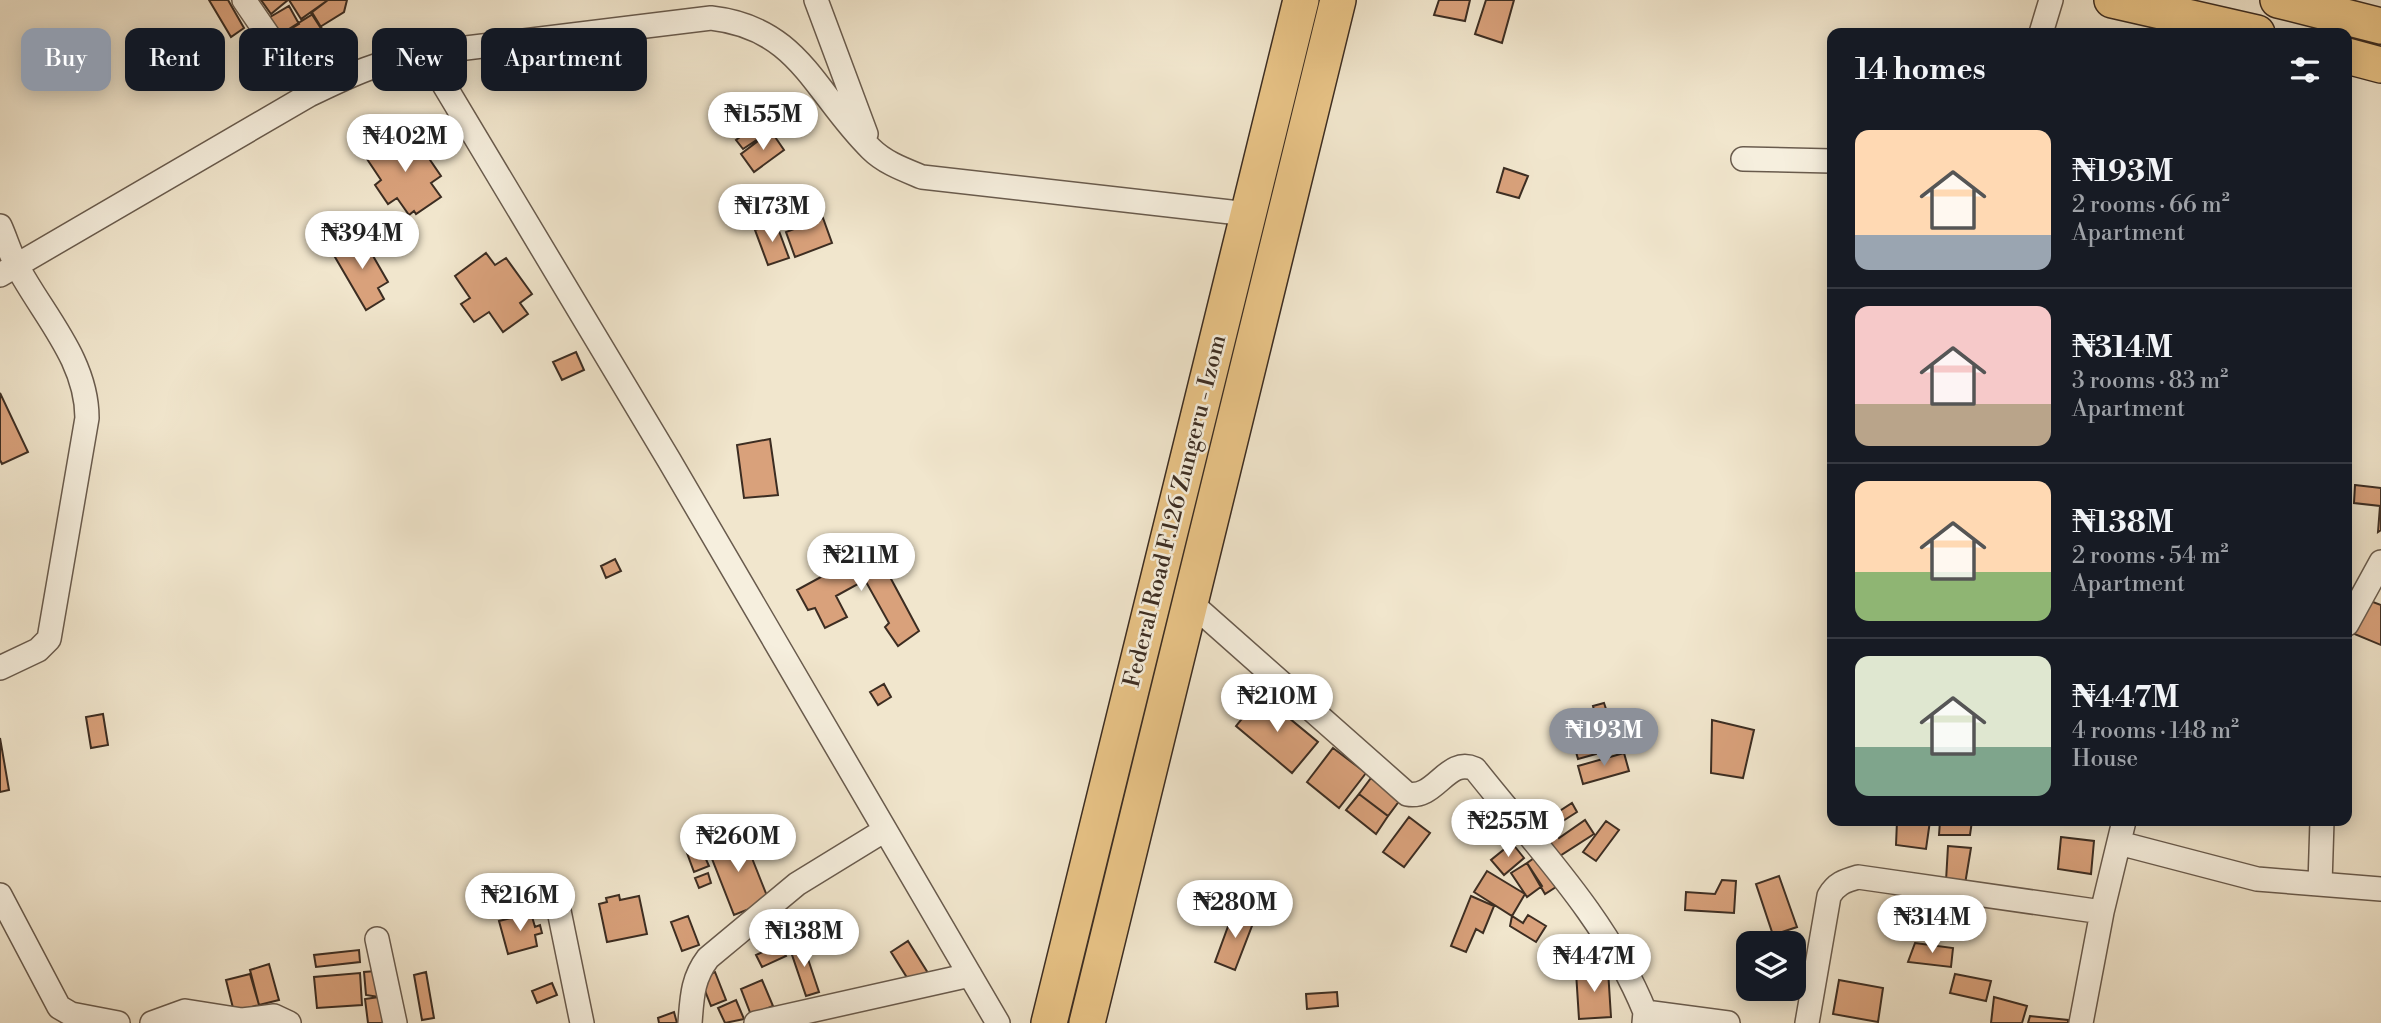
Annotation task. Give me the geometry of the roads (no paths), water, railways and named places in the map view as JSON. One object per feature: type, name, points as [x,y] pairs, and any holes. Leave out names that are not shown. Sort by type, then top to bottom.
[{"type":"main road","name":"Federal Road F.126 Zungeru - Izom","points":[[1049,1023],[1301,0]]},
{"type":"main road","name":"Federal Road F.126 Zungeru - Izom","points":[[1087,1023],[1338,0]]},
{"type":"main road","points":[[2112,0],[2235,28]]},
{"type":"main road","points":[[2278,0],[2381,26]]},
{"type":"main road","points":[[2352,57],[2381,65]]},
{"type":"street","points":[[244,0],[309,95]]},
{"type":"street","points":[[816,0],[872,150]]},
{"type":"street","points":[[2043,28],[2051,0]]},
{"type":"street","points":[[467,48],[711,18],[738,21],[764,31],[785,46],[872,150],[897,167],[922,177],[952,183],[1248,214]]},
{"type":"street","points":[[8,270],[309,95],[372,66]]},
{"type":"street","points":[[448,91],[669,460],[998,1023]]},
{"type":"street","points":[[1742,159],[1827,161]]},
{"type":"street","points":[[0,226],[8,270],[76,364],[87,401],[87,418],[50,639],[38,650],[0,668]]},
{"type":"street","points":[[2352,615],[2381,562]]},
{"type":"street","points":[[1190,602],[1407,794],[1417,796],[1425,793],[1454,769],[1468,766],[1475,769],[1604,932],[1628,970],[1644,1017],[1728,1023]]},
{"type":"street","points":[[2081,1023],[2102,912],[2123,826]]},
{"type":"street","points":[[2320,884],[2322,826]]},
{"type":"street","points":[[690,1023],[692,987],[708,958],[797,884],[885,830]]},
{"type":"street","points":[[2119,843],[2257,879],[2381,889]]},
{"type":"street","points":[[1807,1023],[1829,896],[1835,886],[1845,880],[1858,877],[2102,912]]},
{"type":"street","points":[[0,895],[59,1007],[71,1014],[118,1023]]},
{"type":"street","points":[[557,901],[582,1023]]},
{"type":"street","points":[[377,939],[395,1023]]},
{"type":"street","points":[[756,1023],[970,975]]},
{"type":"street","points":[[152,1023],[185,1011],[242,1020],[274,1016],[289,1023]]}]
